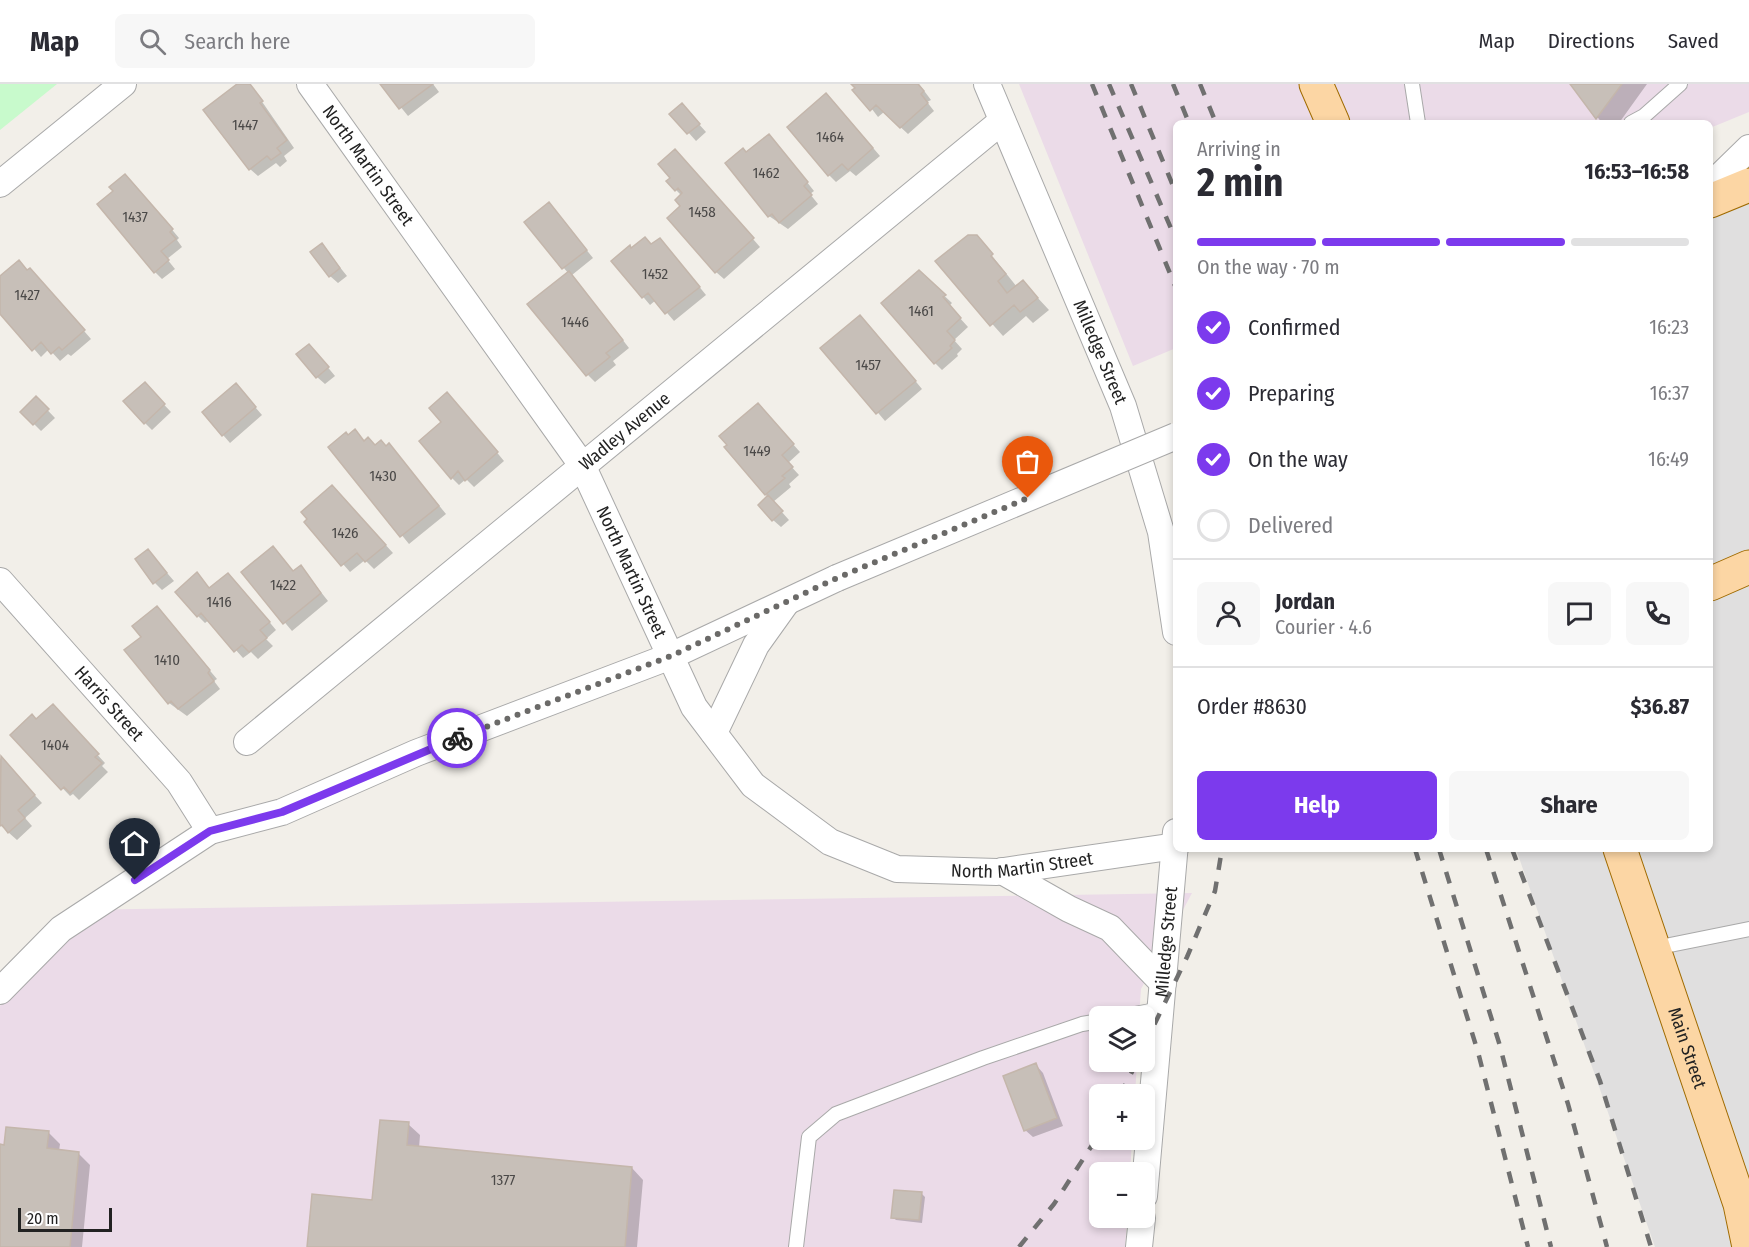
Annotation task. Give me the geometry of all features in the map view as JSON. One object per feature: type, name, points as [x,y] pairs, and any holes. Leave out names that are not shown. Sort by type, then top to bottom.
[{"type":"main road","points":[[1316,84],[1331,120]]},
{"type":"main road","points":[[1713,200],[1749,185]]},
{"type":"main road","points":[[1713,570],[1749,566]]},
{"type":"main road","points":[[1713,583],[1749,566]]},
{"type":"main road","name":"Main Street","points":[[1621,852],[1744,1201],[1749,1247]]},
{"type":"street","points":[[0,184],[123,84]]},
{"type":"street","name":"North Martin Street","points":[[310,84],[582,465],[694,707],[753,784],[830,842],[897,869],[1002,871],[1173,846]]},
{"type":"street","name":"Milledge Street","points":[[987,84],[1123,406],[1161,532],[1173,612]]},
{"type":"street","name":"Wadley Avenue","points":[[247,742],[1002,121]]},
{"type":"street","points":[[1713,183],[1749,148]]},
{"type":"street","points":[[0,991],[61,929],[210,831],[282,812],[416,753],[671,656],[837,578],[1173,437]]},
{"type":"street","name":"Harris Street","points":[[0,581],[179,782],[210,831]]},
{"type":"street","points":[[714,733],[756,645],[787,601]]},
{"type":"street","name":"Milledge Street","points":[[1147,1162],[1175,852]]},
{"type":"street","points":[[1002,871],[1068,909],[1110,928],[1163,983]]},
{"type":"street","points":[[1139,1247],[1141,1228]]},
{"type":"lane","points":[[1412,84],[1418,120]]},
{"type":"lane","points":[[1637,120],[1680,84]]},
{"type":"lane","points":[[1655,948],[1749,929]]},
{"type":"lane","points":[[1155,1010],[1161,1009]]},
{"type":"lane","points":[[796,1247],[809,1137],[836,1114],[984,1058],[1089,1023]]},
{"type":"shaded area","points":[[1019,84],[1749,84],[1749,112],[1713,127],[1713,120],[1173,120],[1173,349],[1133,366]]},
{"type":"shaded area","points":[[1749,152],[1749,1247],[1655,1247],[1517,852],[1713,852],[1713,177]]},
{"type":"shaded area","points":[[1192,893],[1141,989],[1140,1006],[1089,1006],[1089,1072],[1136,1072],[1136,1084],[1089,1084],[1089,1150],[1131,1150],[1131,1162],[1089,1162],[1089,1228],[1126,1228],[1125,1247],[0,1247],[0,1006],[67,910]]},
{"type":"green space","points":[[0,84],[57,84],[0,130]]},
{"type":"building","points":[[237,84],[250,84],[263,101],[260,103],[287,140],[277,148],[281,153],[271,160],[267,156],[249,170],[203,110]]},
{"type":"building","points":[[380,84],[433,84],[399,109]]},
{"type":"building","points":[[851,84],[918,84],[924,91],[921,94],[928,103],[900,128],[876,105],[870,111],[852,90],[855,88]]},
{"type":"building","points":[[1570,84],[1622,84],[1596,119]]},
{"type":"building","points":[[826,93],[873,148],[848,170],[842,164],[828,176],[787,127]]},
{"type":"building","points":[[682,103],[700,124],[687,134],[669,114]]},
{"type":"building","points":[[769,134],[808,182],[804,186],[812,195],[779,223],[772,214],[768,217],[725,163],[743,148],[746,152]]},
{"type":"building","points":[[675,149],[754,238],[715,273],[667,218],[680,206],[675,200],[682,193],[678,188],[675,191],[666,181],[670,178],[658,164]]},
{"type":"building","points":[[125,174],[173,229],[170,232],[176,239],[161,251],[169,260],[154,273],[97,204],[113,191],[109,187]]},
{"type":"building","points":[[549,202],[587,250],[562,269],[524,222]]},
{"type":"building","points":[[968,235],[977,235],[993,254],[991,256],[1006,274],[998,281],[1007,293],[1023,280],[1038,298],[1020,312],[1014,305],[990,326],[935,261]]},
{"type":"building","points":[[645,237],[651,244],[660,238],[700,287],[665,314],[648,293],[642,298],[611,261],[630,245],[631,248]]},
{"type":"building","points":[[322,243],[340,268],[329,277],[310,252]]},
{"type":"building","points":[[19,260],[27,270],[30,268],[85,330],[62,350],[59,347],[51,354],[41,342],[32,351],[0,314],[0,276]]},
{"type":"building","points":[[919,270],[946,295],[943,297],[961,318],[947,331],[955,340],[950,346],[952,348],[934,364],[881,303]]},
{"type":"building","points":[[569,271],[623,340],[606,353],[610,357],[586,376],[527,304]]},
{"type":"building","points":[[860,315],[916,381],[876,414],[820,348]]},
{"type":"building","points":[[309,344],[329,367],[316,378],[296,354]]},
{"type":"building","points":[[145,382],[165,404],[144,424],[123,401]]},
{"type":"building","points":[[236,383],[256,407],[222,436],[202,412]]},
{"type":"building","points":[[447,392],[498,452],[465,481],[458,471],[451,479],[419,441],[441,422],[429,408]]},
{"type":"building","points":[[36,396],[49,409],[33,425],[20,412]]},
{"type":"building","points":[[758,403],[794,444],[782,455],[793,467],[782,476],[785,478],[765,495],[724,447],[727,445],[719,436]]},
{"type":"building","points":[[355,429],[364,441],[368,437],[375,445],[381,440],[386,446],[389,443],[439,506],[400,537],[328,447],[346,432],[348,435]]},
{"type":"building","points":[[332,485],[386,545],[365,562],[357,553],[341,566],[304,522],[307,519],[301,512]]},
{"type":"building","points":[[768,495],[783,511],[772,521],[758,505]]},
{"type":"building","points":[[273,546],[293,571],[301,565],[321,593],[283,624],[241,572]]},
{"type":"building","points":[[148,549],[167,573],[153,584],[135,559]]},
{"type":"building","points":[[197,572],[209,588],[228,573],[270,622],[260,630],[267,638],[249,652],[242,645],[234,652],[201,613],[197,617],[175,592]]},
{"type":"building","points":[[157,606],[210,670],[208,673],[214,681],[178,709],[171,701],[168,704],[124,650],[141,637],[132,626]]},
{"type":"building","points":[[53,704],[99,754],[95,757],[102,763],[70,793],[64,787],[61,790],[10,735],[32,714],[36,719]]},
{"type":"building","points":[[1,756],[35,795],[18,810],[25,818],[8,833],[2,825],[0,826]]},
{"type":"building","points":[[1036,1063],[1057,1118],[1024,1131],[1003,1076]]},
{"type":"building","points":[[380,1120],[409,1122],[407,1145],[632,1167],[625,1247],[307,1247],[312,1194],[372,1200]]},
{"type":"building","points":[[6,1127],[49,1131],[47,1148],[79,1152],[70,1247],[0,1247],[0,1144],[4,1145]]},
{"type":"building","points":[[894,1190],[922,1192],[919,1220],[891,1218]]},
{"type":"railway","points":[[1092,84],[1173,281]]},
{"type":"railway","points":[[1109,84],[1173,233]]},
{"type":"railway","points":[[1131,84],[1173,186]]},
{"type":"railway","points":[[1173,84],[1188,120]]},
{"type":"railway","points":[[1200,84],[1215,120]]},
{"type":"railway","points":[[1155,1023],[1215,891],[1222,852]]},
{"type":"railway","points":[[1416,852],[1478,1052],[1528,1247]]},
{"type":"railway","points":[[1440,852],[1500,1046],[1551,1247]]},
{"type":"railway","points":[[1487,852],[1568,1104],[1607,1247]]},
{"type":"railway","points":[[1513,852],[1600,1081],[1651,1247]]},
{"type":"railway","points":[[1126,1084],[1132,1072]]},
{"type":"railway","points":[[1019,1247],[1054,1204],[1089,1150]]},
{"type":"way so far","points":[[457,738],[671,656],[837,578],[1028,498]]},
{"type":"route","points":[[135,880],[210,831],[282,812],[416,753],[457,738]]}]
